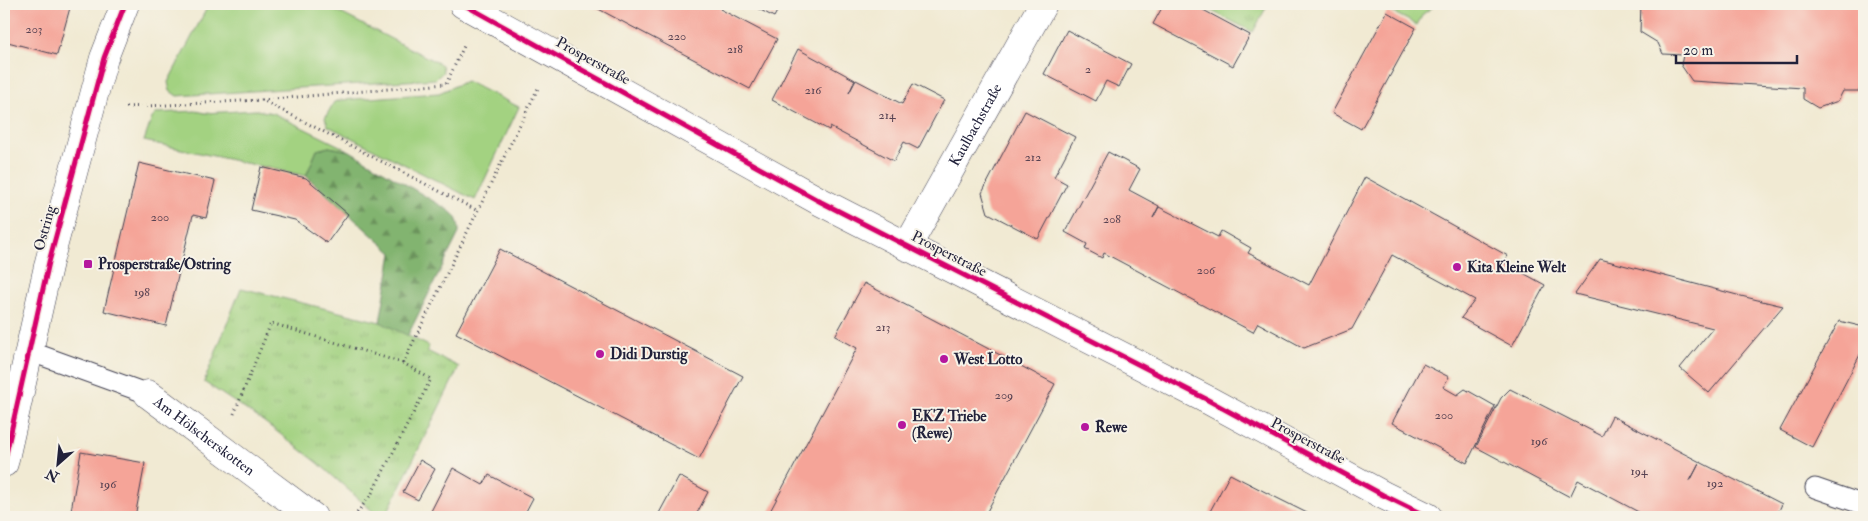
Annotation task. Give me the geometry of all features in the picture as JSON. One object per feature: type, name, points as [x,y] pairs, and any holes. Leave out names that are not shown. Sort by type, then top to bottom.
[{"type":"main road","name":"Ostring","points":[[4,464],[48,262],[104,58],[125,4]]},
{"type":"main road","name":"Kaulbachstraße","points":[[907,247],[1044,4]]},
{"type":"main road","name":"Prosperstraße","points":[[472,8],[809,195],[907,247],[1125,357],[1428,517]]},
{"type":"main road","name":"Am Hölscherskotten","points":[[148,394],[313,517]]},
{"type":"lane","name":"Am Hölscherskotten","points":[[29,351],[148,394]]},
{"type":"lane","points":[[1815,488],[1864,505]]},
{"type":"path","points":[[90,109],[262,100],[446,84],[472,8]]},
{"type":"path","points":[[403,363],[555,53]]},
{"type":"path","points":[[262,100],[478,211]]},
{"type":"path","points":[[218,447],[238,405],[270,323],[403,363],[431,379],[372,493],[354,517]]},
{"type":"green space","points":[[209,4],[323,4],[442,65],[443,72],[436,79],[177,96],[170,91],[168,82]]},
{"type":"green space","points":[[1198,4],[1268,4],[1253,32]]},
{"type":"green space","points":[[1377,4],[1437,4],[1423,14],[1417,25]]},
{"type":"green space","points":[[466,81],[519,107],[475,200],[328,126],[325,118],[334,102],[341,100],[439,93]]},
{"type":"green space","points":[[256,110],[273,113],[350,151],[329,147],[317,150],[306,176],[144,141],[152,118],[157,113]]},
{"type":"green space","points":[[329,147],[350,151],[445,208],[452,213],[457,221],[459,233],[407,337],[380,322],[392,253],[306,176],[317,150]]},
{"type":"green space","points":[[241,288],[380,322],[429,346],[427,351],[459,367],[385,517],[379,517],[317,462],[263,421],[204,382]]},
{"type":"building","points":[[7,4],[71,4],[57,55],[4,41],[4,17]]},
{"type":"building","points":[[589,4],[723,4],[720,9],[777,39],[750,89]]},
{"type":"building","points":[[749,4],[781,4],[774,17]]},
{"type":"building","points":[[1164,4],[1192,4],[1250,35],[1233,66],[1153,24]]},
{"type":"building","points":[[1641,4],[1864,4],[1864,91],[1843,91],[1838,101],[1818,108],[1803,99],[1803,88],[1692,81],[1681,65],[1683,55],[1663,54],[1658,43],[1640,32]]},
{"type":"building","points":[[1387,12],[1416,28],[1361,129],[1332,113]]},
{"type":"building","points":[[1067,30],[1131,64],[1119,87],[1106,81],[1096,101],[1044,74]]},
{"type":"building","points":[[798,49],[855,80],[849,93],[856,80],[902,104],[913,84],[944,100],[918,149],[904,142],[894,161],[830,127],[829,130],[772,100]]},
{"type":"building","points":[[1025,111],[1075,137],[1054,177],[1067,184],[1038,239],[988,213],[982,193]]},
{"type":"building","points":[[1108,152],[1140,169],[1129,190],[1159,206],[1153,218],[1159,207],[1218,237],[1221,231],[1251,248],[1248,253],[1309,285],[1365,177],[1508,256],[1503,262],[1545,285],[1512,346],[1461,318],[1475,300],[1392,255],[1352,329],[1304,348],[1258,323],[1253,332],[1104,253],[1102,258],[1085,249],[1087,244],[1065,232]]},
{"type":"building","points":[[139,163],[215,181],[206,218],[193,215],[166,326],[104,311]]},
{"type":"building","points":[[261,167],[306,178],[348,214],[327,243],[295,220],[251,210]]},
{"type":"building","name":"Didi Durstig","points":[[500,249],[743,376],[699,459],[456,333]]},
{"type":"building","points":[[1600,259],[1783,306],[1709,393],[1680,368],[1713,328],[1575,294]]},
{"type":"building","name":"EKZ Triebe (Rewe)","points":[[864,283],[1055,384],[984,517],[767,517],[857,348],[835,336]]},
{"type":"building","points":[[1839,321],[1864,327],[1864,347],[1812,447],[1780,430]]},
{"type":"building","points":[[1423,364],[1449,377],[1443,387],[1457,395],[1465,389],[1495,406],[1467,463],[1392,423]]},
{"type":"building","points":[[1510,389],[1602,436],[1612,416],[1782,504],[1776,517],[1648,517],[1578,480],[1570,497],[1476,447],[1501,398]]},
{"type":"building","points":[[81,452],[145,463],[135,517],[70,517]]},
{"type":"building","points":[[420,460],[435,469],[418,500],[403,492]]},
{"type":"building","points":[[453,468],[483,485],[489,475],[533,498],[523,517],[428,517]]},
{"type":"building","points":[[1230,474],[1275,497],[1315,517],[1207,517]]},
{"type":"building","points":[[679,476],[708,492],[695,517],[657,517]]},
{"type":"cycle path","points":[[4,463],[49,262],[104,58],[125,4]]},
{"type":"cycle path","points":[[463,4],[821,202],[1206,399],[1383,495],[1428,517]]},
{"type":"place","name":"Prosperstraße/Ostring","points":[[88,264]]},
{"type":"place","name":"Kita Kleine Welt","points":[[1457,267]]},
{"type":"place","name":"Didi Durstig","points":[[600,354]]},
{"type":"place","name":"West Lotto","points":[[944,359]]},
{"type":"place","name":"EKZ Triebe (Rewe)","points":[[902,425]]},
{"type":"place","name":"Rewe","points":[[1085,427]]}]
